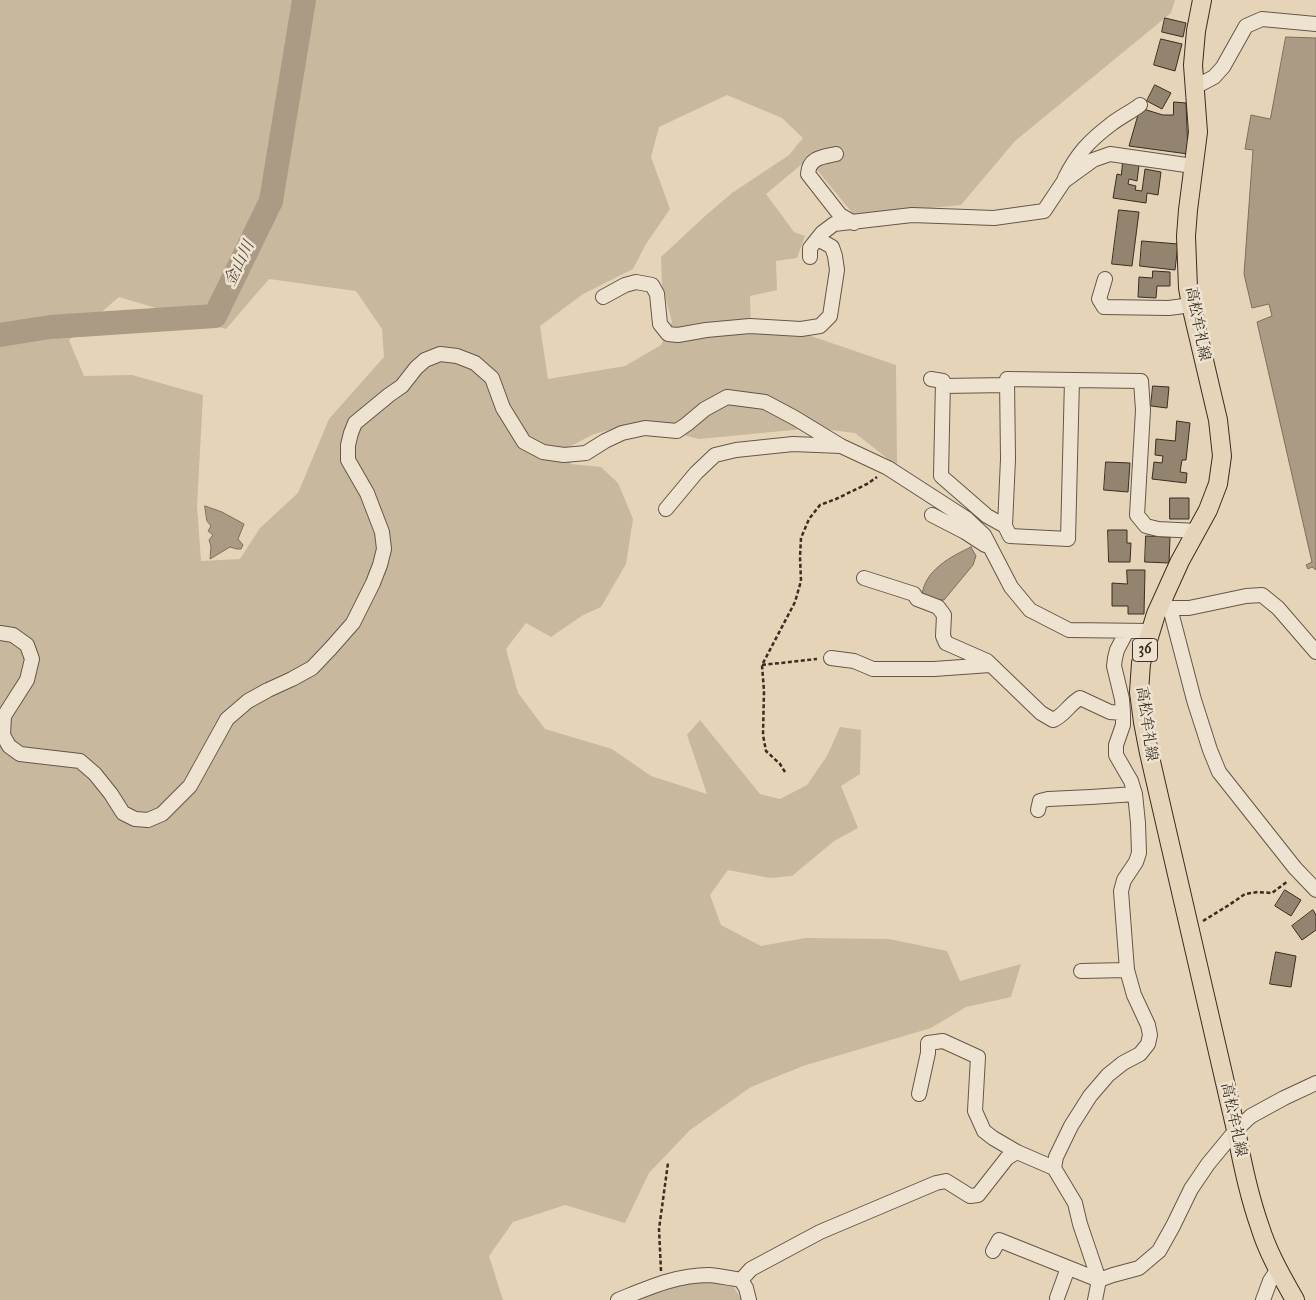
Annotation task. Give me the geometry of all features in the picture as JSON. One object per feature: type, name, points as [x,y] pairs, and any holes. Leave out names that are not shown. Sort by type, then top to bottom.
[{"type":"main road","name":"高松牟礼線","points":[[1202,0],[1196,31],[1193,65],[1198,132],[1186,236],[1188,288],[1218,420],[1222,456],[1218,484],[1208,510],[1180,561],[1166,605],[1156,614],[1150,631],[1141,663],[1139,692],[1149,753],[1236,1130],[1245,1178],[1260,1229],[1278,1269],[1295,1300]]},
{"type":"street","points":[[1195,87],[1214,77],[1223,67],[1246,26],[1262,18],[1316,24]]},
{"type":"street","points":[[810,257],[810,248],[822,233],[834,224],[912,216],[994,218],[1044,211],[1084,147],[1112,124],[1140,105]]},
{"type":"street","points":[[836,154],[815,159],[809,167],[808,174],[840,215],[854,222]]},
{"type":"street","points":[[1064,181],[1093,160],[1110,154],[1194,166]]},
{"type":"street","points":[[603,297],[636,282],[652,285],[657,294],[660,324],[668,334],[678,335],[750,326],[801,329],[820,326],[830,316],[837,270],[832,247],[818,239]]},
{"type":"street","points":[[1105,279],[1099,299],[1104,307],[1169,308],[1191,305]]},
{"type":"street","points":[[0,633],[13,635],[27,645],[32,659],[27,680],[4,716],[3,735],[9,746],[20,754],[80,760],[112,794],[123,813],[135,819],[148,820],[162,814],[190,786],[227,719],[248,701],[312,668],[353,623],[373,583],[384,548],[382,532],[370,500],[348,460],[348,445],[351,433],[355,423],[402,386],[425,360],[440,354],[457,356],[475,363],[492,378],[503,408],[524,442],[543,452],[564,455],[586,453],[622,433],[645,428],[678,431],[705,408],[726,398],[765,402],[841,446],[888,468],[967,519],[984,535],[1011,587],[1030,610],[1069,630],[1150,631]]},
{"type":"street","points":[[1072,380],[1068,539],[1010,536],[1005,526],[1008,459],[1007,379],[1141,381],[1143,410],[1137,503],[1138,515],[1146,526],[1158,529],[1197,531]]},
{"type":"street","points":[[1005,526],[987,516],[941,476],[937,383],[1007,385]]},
{"type":"street","points":[[666,509],[696,473],[715,455],[736,450],[792,444],[841,446]]},
{"type":"street","points":[[932,515],[965,532],[990,548]]},
{"type":"street","points":[[864,578],[914,594],[918,599],[938,607],[944,615],[943,636],[946,643],[987,661],[1041,713],[1053,720],[1060,717],[1072,702],[1080,698],[1110,712],[1123,714]]},
{"type":"street","points":[[1316,652],[1278,608],[1262,596],[1246,596],[1189,608],[1166,605],[1194,700],[1219,772],[1300,873],[1316,890]]},
{"type":"street","points":[[1054,1168],[1056,1157],[1063,1141],[1090,1096],[1108,1075],[1123,1063],[1140,1054],[1148,1044],[1150,1035],[1127,970],[1121,891],[1124,880],[1136,862],[1139,853],[1135,794],[1131,781],[1116,755],[1116,745],[1123,725],[1123,714],[1122,699],[1114,666],[1117,650],[1127,631]]},
{"type":"street","points":[[831,658],[854,661],[873,668],[900,670],[991,664]]},
{"type":"street","points":[[1038,810],[1040,801],[1048,798],[1135,794]]},
{"type":"street","points":[[1081,971],[1127,970]]},
{"type":"street","points":[[919,1094],[928,1053],[928,1043],[943,1041],[978,1057],[975,1112],[984,1131],[1017,1152],[1054,1168],[1075,1203],[1099,1280],[1095,1300]]},
{"type":"street","points":[[993,1250],[999,1240],[1099,1280],[1139,1268],[1159,1251],[1174,1226],[1191,1189],[1208,1164],[1236,1130],[1251,1116],[1316,1083]]},
{"type":"street","points":[[741,1280],[751,1269],[820,1232],[936,1183],[946,1181],[970,1196],[978,1195],[1006,1158],[1017,1152]]},
{"type":"street","points":[[1057,1298],[1068,1268]]},
{"type":"street","points":[[1264,1300],[1270,1282],[1278,1269]]},
{"type":"street","points":[[618,1300],[681,1277],[710,1275],[741,1280],[746,1288],[749,1300]]},
{"type":"path","points":[[786,772],[766,751],[763,735],[764,690],[762,665],[794,602],[801,581],[801,538],[808,518],[820,505],[867,484],[888,468]]},
{"type":"path","points":[[762,665],[831,658]]},
{"type":"path","points":[[1189,929],[1245,894],[1258,892],[1272,893],[1300,873]]},
{"type":"path","points":[[661,1283],[659,1229],[668,1163]]},
{"type":"shaded area","points":[[0,0],[1175,0],[1171,13],[1015,141],[961,205],[854,215],[808,159],[766,194],[794,232],[805,236],[797,258],[776,261],[777,290],[750,296],[751,329],[808,335],[896,365],[897,466],[855,433],[814,428],[699,439],[635,423],[594,434],[565,449],[571,464],[601,467],[618,483],[633,519],[626,564],[601,607],[583,615],[551,637],[526,623],[506,649],[518,693],[545,729],[612,749],[651,776],[707,794],[687,735],[700,720],[760,794],[780,799],[807,785],[827,756],[840,727],[861,730],[860,774],[841,786],[858,828],[834,841],[792,876],[770,878],[728,870],[710,895],[721,925],[761,946],[805,938],[889,939],[947,951],[960,981],[1021,964],[1011,997],[966,1007],[931,1028],[803,1066],[751,1087],[690,1130],[649,1173],[625,1223],[565,1205],[513,1222],[489,1256],[503,1300],[0,1300]],"holes":[[[727,95],[782,118],[803,138],[789,155],[732,193],[661,257],[662,285],[672,322],[661,345],[625,366],[548,379],[540,326],[583,294],[633,269],[646,244],[670,209],[651,157],[659,127]],[[269,279],[356,291],[382,329],[384,357],[329,419],[298,493],[260,528],[240,559],[201,561],[197,506],[203,395],[132,375],[84,376],[69,340],[119,297],[226,329]]]},
{"type":"shaded area","points":[[1286,37],[1316,38],[1316,570],[1312,567],[1308,569],[1306,565],[1312,562],[1257,322],[1272,316],[1269,304],[1252,308],[1244,274],[1253,150],[1245,149],[1251,115],[1270,119]]},
{"type":"shaded area","points":[[205,506],[222,512],[244,524],[238,539],[243,545],[241,549],[230,547],[210,559],[211,546],[209,540],[213,535],[208,531],[211,526],[207,521]]},
{"type":"shaded area","points":[[971,547],[976,556],[973,565],[944,600],[922,595],[924,586],[933,571],[947,560]]},
{"type":"shaded area","points":[[703,1280],[733,1286],[742,1300],[633,1300],[661,1289]]},
{"type":"building","points":[[1165,18],[1186,23],[1183,37],[1162,32]]},
{"type":"building","points":[[1161,39],[1182,44],[1175,71],[1154,65]]},
{"type":"building","points":[[1155,85],[1171,93],[1162,109],[1147,101]]},
{"type":"building","points":[[1174,102],[1186,103],[1188,154],[1129,146],[1140,108],[1163,115],[1173,115]]},
{"type":"building","points":[[1123,162],[1139,165],[1137,181],[1129,179],[1128,184],[1136,186],[1135,190],[1142,191],[1145,169],[1161,172],[1158,195],[1147,193],[1146,203],[1113,198],[1117,174],[1121,175]]},
{"type":"building","points":[[1119,210],[1139,212],[1132,266],[1112,264]]},
{"type":"building","points":[[1142,241],[1178,244],[1175,270],[1140,266]]},
{"type":"building","points":[[1153,271],[1170,272],[1170,286],[1157,286],[1156,298],[1138,297],[1139,277],[1152,278]]},
{"type":"building","points":[[1153,386],[1169,387],[1167,408],[1151,406]]},
{"type":"building","points":[[1177,421],[1190,423],[1186,460],[1182,460],[1180,472],[1187,473],[1186,483],[1152,479],[1154,462],[1162,463],[1163,456],[1155,455],[1156,439],[1175,441]]},
{"type":"building","points":[[1106,462],[1130,463],[1128,492],[1104,490]]},
{"type":"building","points":[[1170,498],[1189,498],[1189,519],[1170,519]]},
{"type":"building","points":[[1108,530],[1127,530],[1127,543],[1131,543],[1130,562],[1109,562]]},
{"type":"building","points":[[1146,536],[1170,537],[1169,563],[1145,562]]},
{"type":"building","points":[[1127,570],[1145,570],[1144,614],[1128,614],[1128,606],[1112,606],[1112,583],[1127,584]]},
{"type":"building","points":[[1285,890],[1301,900],[1291,916],[1275,906]]},
{"type":"building","points":[[1313,910],[1316,915],[1316,930],[1302,940],[1292,926]]},
{"type":"building","points":[[1276,952],[1296,956],[1291,987],[1270,984]]},
{"type":"waterway","name":"金山川","points":[[0,335],[50,327],[215,316],[271,201],[304,0]]}]
